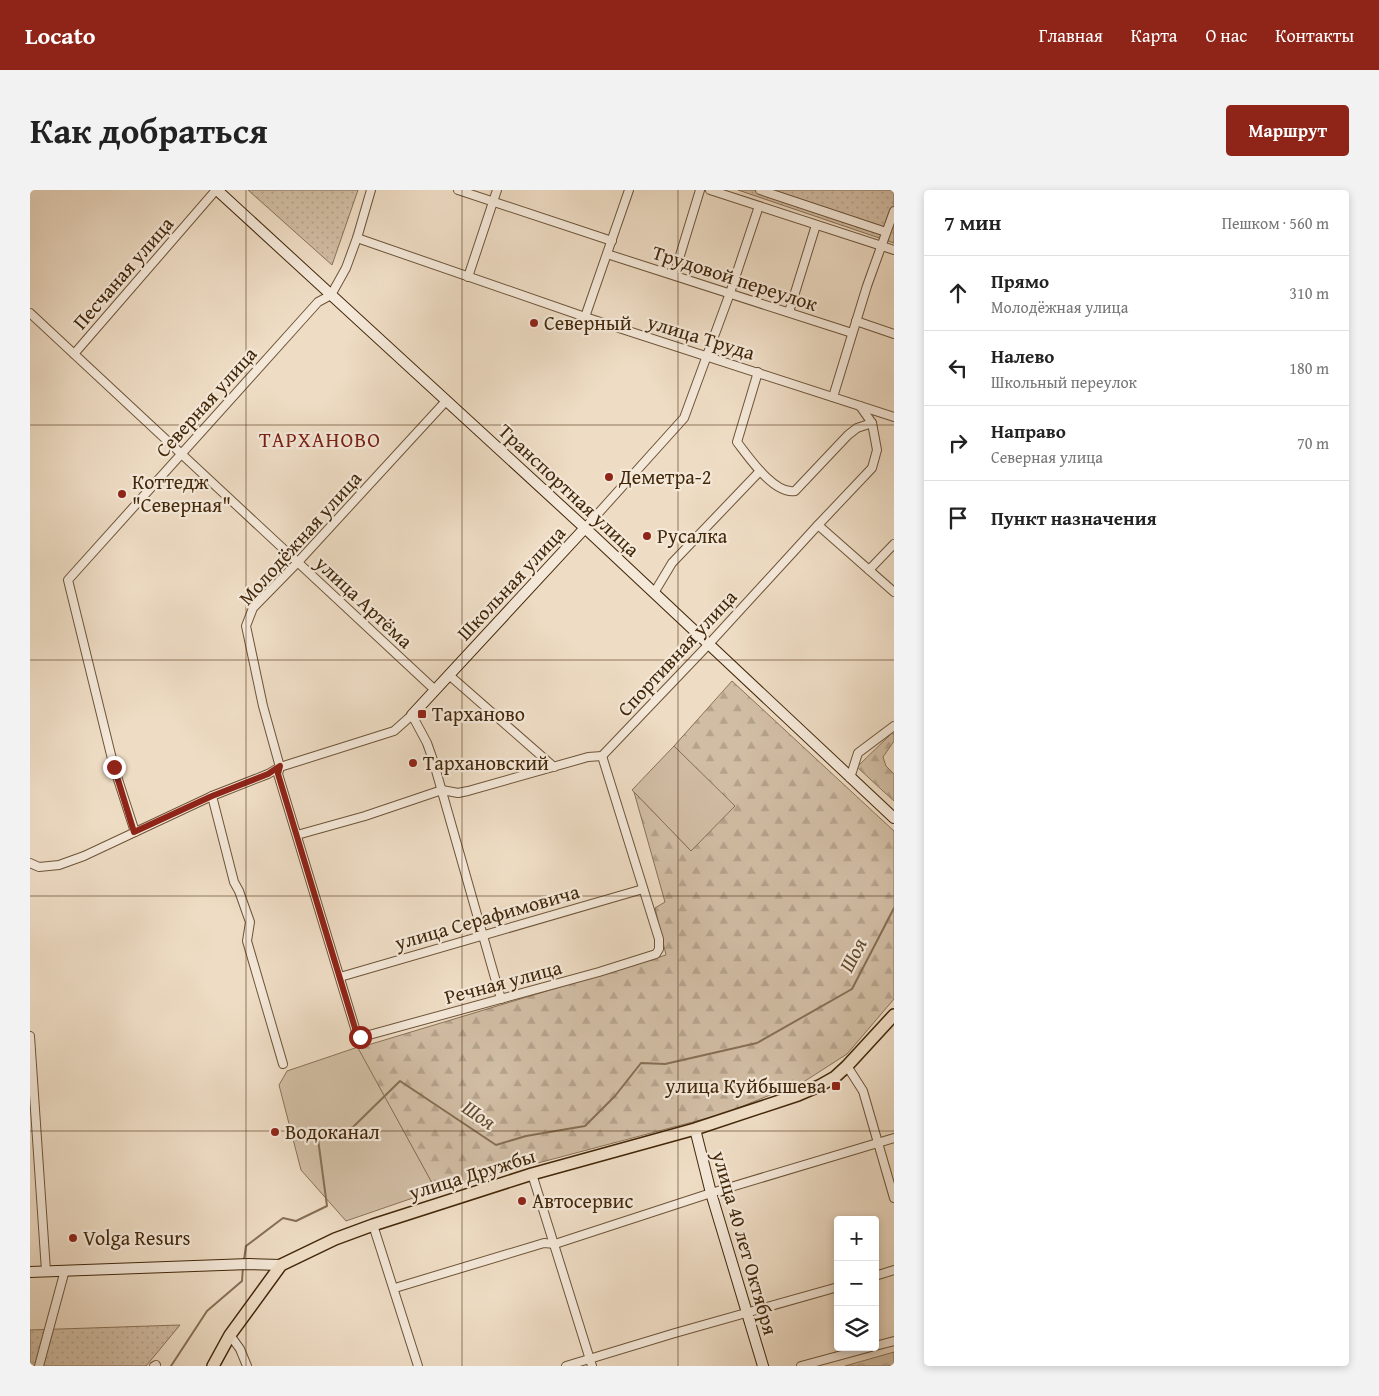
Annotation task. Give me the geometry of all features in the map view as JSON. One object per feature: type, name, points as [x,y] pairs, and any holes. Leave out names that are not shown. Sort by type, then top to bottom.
[{"type":"main road","name":"улица Дружбы","points":[[281,1265],[335,1239],[373,1225],[532,1174],[694,1129],[798,1095],[827,1082],[847,1066],[894,1015]]},
{"type":"main road","points":[[213,1366],[230,1334],[281,1265]]},
{"type":"street","name":"Транспортная улица","points":[[216,190],[585,528],[894,818]]},
{"type":"street","name":"Песчаная улица","points":[[74,354],[216,190]]},
{"type":"street","name":"Северная улица","points":[[134,832],[114,767],[68,580],[318,302],[331,295],[346,268],[371,190]]},
{"type":"street","points":[[458,190],[612,241]]},
{"type":"street","points":[[468,277],[497,190]]},
{"type":"street","points":[[585,317],[629,190]]},
{"type":"street","points":[[674,275],[700,190]]},
{"type":"street","points":[[710,190],[894,250]]},
{"type":"street","points":[[760,190],[886,232]]},
{"type":"street","name":"Школьная улица","points":[[412,715],[684,418],[730,293],[758,206]]},
{"type":"street","points":[[833,397],[852,332],[894,212]]},
{"type":"street","points":[[789,312],[816,225]]},
{"type":"street","name":"улица Труда","points":[[357,238],[585,317],[894,416]]},
{"type":"street","name":"Трудовой переулок","points":[[607,254],[852,332]]},
{"type":"street","name":"улица Артёма","points":[[30,313],[435,690]]},
{"type":"street","points":[[856,321],[894,334]]},
{"type":"street","points":[[758,372],[737,442],[760,471],[780,488],[790,492],[794,491],[848,436],[858,428],[872,424]]},
{"type":"street","name":"Молодёжная улица","points":[[358,1038],[278,774],[280,766],[246,626],[253,608],[298,562],[446,401]]},
{"type":"street","name":"Спортивная улица","points":[[602,756],[872,468],[877,450],[872,424],[860,406]]},
{"type":"street","points":[[654,593],[672,563],[760,471]]},
{"type":"street","points":[[818,525],[894,592]]},
{"type":"street","points":[[869,570],[894,544]]},
{"type":"street","points":[[449,675],[554,767]]},
{"type":"street","points":[[30,863],[39,867],[59,865],[84,856],[212,796],[268,774],[280,766],[394,731],[412,715],[427,744],[442,790],[501,999]]},
{"type":"street","points":[[850,778],[858,753],[894,726]]},
{"type":"street","points":[[297,835],[365,816],[442,790],[458,793],[468,791],[588,758],[602,756],[643,889]]},
{"type":"street","points":[[212,796],[234,882],[250,922],[247,941],[284,1064]]},
{"type":"street","name":"улица Серафимовича","points":[[340,977],[643,889]]},
{"type":"street","name":"Речная улица","points":[[358,1038],[599,972],[656,954],[660,949],[659,939],[643,889]]},
{"type":"street","points":[[30,1036],[46,1271]]},
{"type":"street","points":[[847,1066],[863,1091],[894,1198]]},
{"type":"street","name":"улица 40 лет Октября","points":[[694,1129],[711,1193],[763,1366]]},
{"type":"street","points":[[395,1288],[544,1243],[555,1244],[711,1193],[894,1138]]},
{"type":"street","points":[[532,1174],[591,1363]]},
{"type":"street","points":[[373,1225],[395,1288],[418,1366]]},
{"type":"street","name":"улица Дружбы","points":[[30,1272],[235,1264],[281,1265]]},
{"type":"street","points":[[39,1366],[65,1270]]},
{"type":"street","points":[[879,1275],[894,1270]]},
{"type":"street","points":[[566,1366],[591,1363],[675,1333],[834,1288]]},
{"type":"street","points":[[230,1334],[240,1349],[246,1366]]},
{"type":"street","points":[[879,1345],[894,1341]]},
{"type":"street","points":[[801,1366],[856,1351]]},
{"type":"green space","points":[[248,190],[358,190],[332,265]]},
{"type":"green space","points":[[738,190],[894,190],[894,243]]},
{"type":"green space","points":[[732,681],[894,831],[894,999],[847,1054],[805,1081],[723,1114],[436,1190],[358,1048],[666,955],[655,908],[665,902],[634,792],[691,851],[735,806],[674,746]]},
{"type":"green space","points":[[892,733],[894,734],[894,741],[883,757],[886,766],[894,774],[894,801],[857,767]]},
{"type":"green space","points":[[674,746],[736,806],[691,851],[632,790]]},
{"type":"green space","points":[[358,1047],[436,1190],[346,1221],[301,1170],[279,1085],[287,1071]]},
{"type":"green space","points":[[180,1325],[146,1366],[30,1366],[30,1330]]},
{"type":"green space","points":[[894,1352],[894,1366],[845,1366]]},
{"type":"waterway","name":"Шоя","points":[[244,1260],[246,1246],[283,1218],[296,1221],[327,1206],[318,1139],[353,1127],[400,1081],[496,1145],[526,1136],[585,1126],[615,1096],[641,1063],[665,1064],[757,1043],[852,989],[894,908]]},
{"type":"waterway","name":"Шоя","points":[[171,1366],[207,1311],[242,1281],[243,1267]]},
{"type":"place","name":"Северный","points":[[534,323]]},
{"type":"place","name":"Деметра-2","points":[[609,477]]},
{"type":"place","name":"Коттедж \"Северная\"","points":[[122,494]]},
{"type":"place","name":"Русалка","points":[[647,536]]},
{"type":"place","name":"Тарханово","points":[[422,714]]},
{"type":"place","name":"Тархановский","points":[[413,763]]},
{"type":"place","name":"улица Куйбышева","points":[[836,1086]]},
{"type":"place","name":"Водоканал","points":[[275,1132]]},
{"type":"place","name":"Автосервис","points":[[522,1201]]},
{"type":"place","name":"Volga Resurs","points":[[73,1238]]},
{"type":"district","name":"ТАРХАНОВО","points":[[320,440]]},
{"type":"route","points":[[114,767],[134,832],[212,796],[268,774],[280,766],[278,774],[358,1038],[360,1037]]}]
